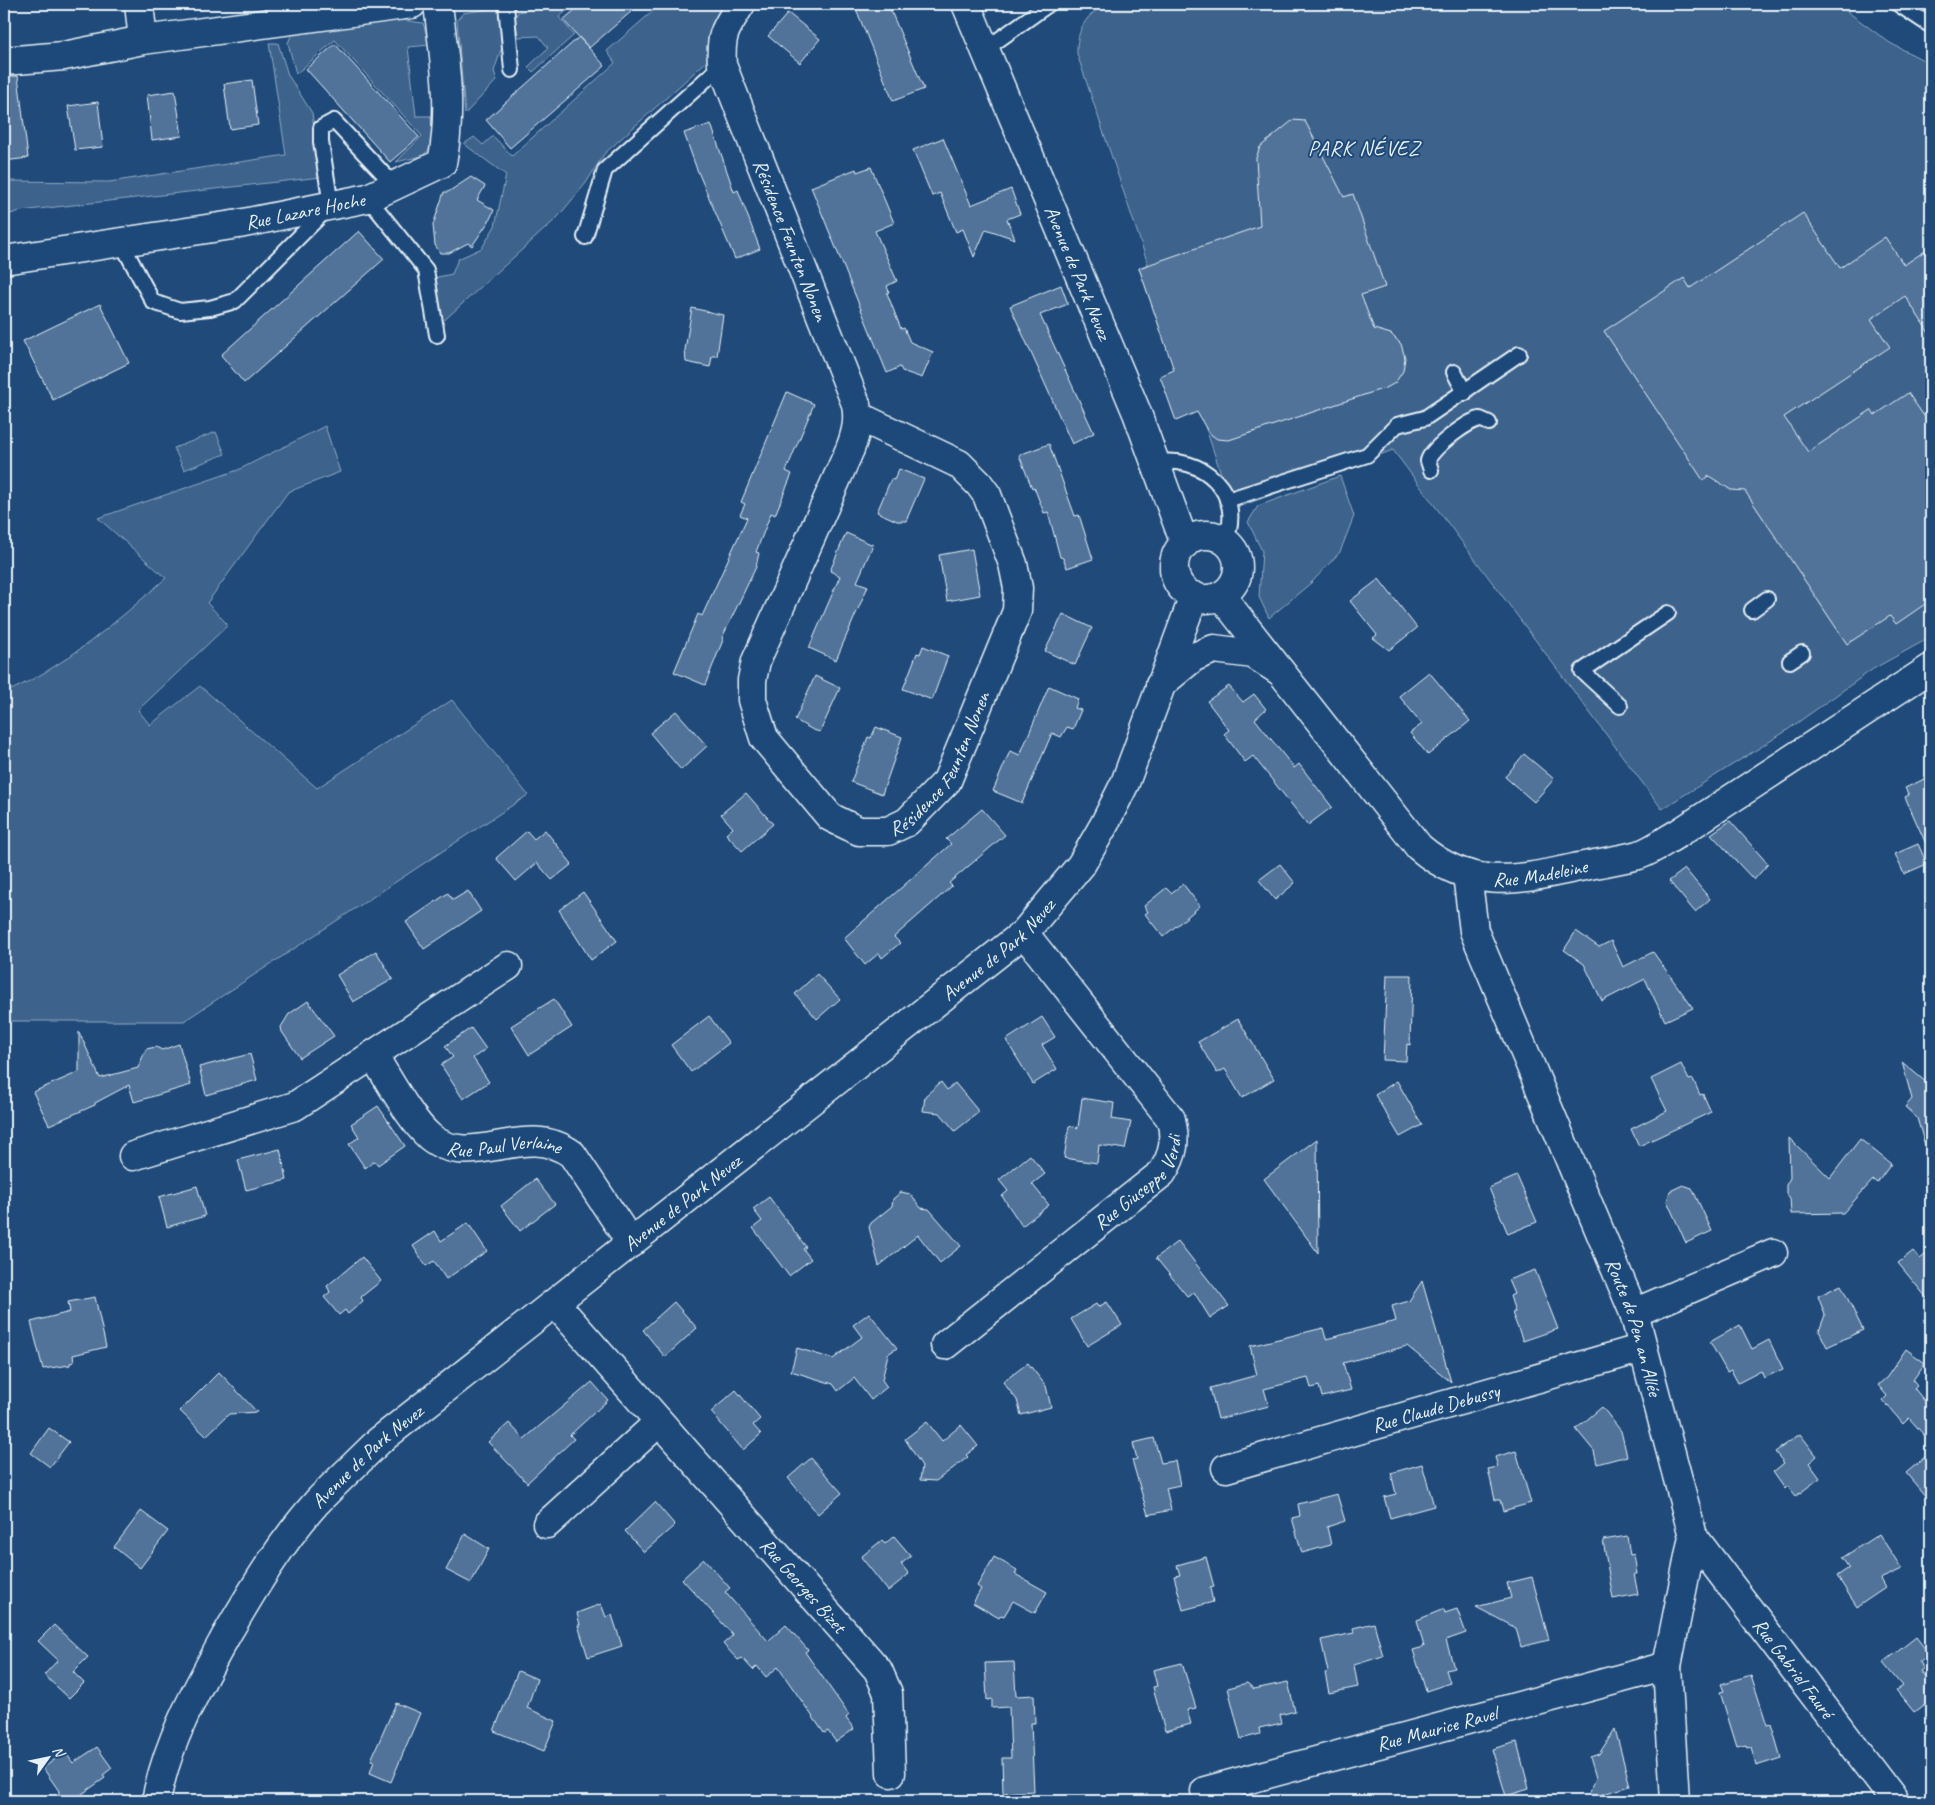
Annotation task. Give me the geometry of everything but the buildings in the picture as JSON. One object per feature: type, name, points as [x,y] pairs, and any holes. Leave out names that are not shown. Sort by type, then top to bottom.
[{"type":"street","points":[[139,4],[143,40]]},
{"type":"street","points":[[4,61],[64,56],[143,40],[412,4]]},
{"type":"street","name":"Rue Lazare Hoche","points":[[4,260],[239,224],[368,198],[442,163],[447,139],[449,102],[438,4]]},
{"type":"street","name":"Résidence Feunten Nonen","points":[[741,4],[724,29],[720,44],[722,65],[856,404],[858,416],[857,428],[850,449],[756,661],[752,680],[752,700],[764,738],[823,811],[848,828],[868,832],[888,831],[907,822],[947,781],[1017,611],[1018,588],[1013,564],[987,495],[974,478],[959,464],[858,416]]},
{"type":"street","name":"Avenue de Park Nevez","points":[[966,4],[1137,413],[1185,544]]},
{"type":"street","points":[[1211,534],[1225,541],[1230,544],[1239,562],[1236,582],[1222,597],[1202,600],[1183,591],[1174,573],[1177,552],[1191,538],[1211,534]]},
{"type":"street","name":"Avenue de Park Nevez","points":[[156,1801],[159,1785],[180,1723],[200,1682],[262,1573],[317,1503],[380,1441],[1024,933],[1081,864],[1104,825],[1125,783],[1194,596]]},
{"type":"street","name":"Rue Madeleine","points":[[1222,597],[1419,847],[1433,859],[1466,874],[1504,880],[1522,879],[1640,854],[1679,833],[1931,668]]},
{"type":"street","points":[[1160,685],[1194,657],[1214,649],[1253,654],[1283,674]]},
{"type":"street","name":"Route de Pen an Allée","points":[[1466,874],[1474,931],[1634,1313],[1693,1536],[1667,1666],[1675,1801]]},
{"type":"street","name":"Rue Giuseppe Verdi","points":[[946,1345],[1162,1173],[1174,1148],[1174,1133],[1171,1120],[1024,933]]},
{"type":"street","points":[[133,1156],[296,1106],[508,966]]},
{"type":"street","name":"Rue Paul Verlaine","points":[[373,1055],[422,1130],[441,1144],[459,1151],[538,1140],[564,1148],[572,1154],[630,1243]]},
{"type":"street","points":[[1634,1313],[1773,1253]]},
{"type":"street","name":"Rue Georges Bizet","points":[[555,1303],[878,1670],[888,1693],[891,1773]]},
{"type":"street","name":"Rue Claude Debussy","points":[[1226,1468],[1643,1348]]},
{"type":"street","points":[[547,1524],[659,1422]]},
{"type":"street","name":"Rue Gabriel Fauré","points":[[1693,1536],[1895,1801]]},
{"type":"street","name":"Rue Maurice Ravel","points":[[1206,1791],[1667,1666]]},
{"type":"lane","points":[[506,4],[512,70]]},
{"type":"lane","points":[[986,48],[1049,4]]},
{"type":"lane","points":[[1906,6],[1931,26]]},
{"type":"lane","points":[[586,236],[604,170],[722,65]]},
{"type":"lane","points":[[121,242],[153,302],[180,311],[210,308],[235,301],[331,205],[320,128],[334,120],[394,185]]},
{"type":"lane","points":[[368,198],[426,270],[437,335]]},
{"type":"lane","points":[[1227,500],[1367,455],[1397,425],[1425,418],[1465,393],[1519,354]]},
{"type":"lane","points":[[1454,372],[1465,393]]},
{"type":"lane","points":[[1431,470],[1428,461],[1431,452],[1471,422],[1480,419],[1488,423]]},
{"type":"lane","points":[[1154,463],[1170,460],[1193,464],[1213,478],[1227,500],[1231,521],[1225,541]]},
{"type":"lane","points":[[1752,610],[1767,599]]},
{"type":"lane","points":[[1620,706],[1582,670],[1668,613]]},
{"type":"shaded area","points":[[545,4],[575,4],[559,17],[574,35],[533,72],[528,67],[548,48],[539,36],[518,37],[515,18],[518,12],[541,7]]},
{"type":"shaded area","points":[[661,4],[731,4],[718,25],[706,62],[604,154],[586,183],[557,218],[440,324],[433,278],[452,274],[458,259],[482,248],[495,226],[506,175],[464,144],[474,137],[483,145],[493,136],[512,156],[615,63],[607,51]]},
{"type":"shaded area","points":[[1109,4],[1837,4],[1890,43],[1931,64],[1931,637],[1873,669],[1783,733],[1662,809],[1393,450],[1233,509],[1205,426],[1168,351],[1139,268],[1148,264],[1077,54],[1078,38],[1084,23],[1094,12]]},
{"type":"shaded area","points":[[496,8],[502,13],[504,41],[494,71],[497,80],[465,114],[457,20],[463,13]]},
{"type":"shaded area","points":[[395,19],[423,23],[430,45],[408,47],[416,116],[431,116],[433,146],[422,156],[396,162],[422,136],[335,40],[296,74],[288,43],[293,31]]},
{"type":"shaded area","points":[[269,43],[278,43],[288,75],[312,113],[321,177],[20,211],[4,216],[4,181],[109,182],[286,155]]},
{"type":"shaded area","points":[[325,426],[340,472],[288,492],[207,603],[228,625],[138,710],[150,725],[200,686],[317,788],[452,700],[528,795],[184,1021],[4,1021],[4,693],[48,671],[69,657],[109,627],[166,578],[98,518],[238,470]]},
{"type":"shaded area","points":[[216,432],[225,454],[184,470],[174,448]]},
{"type":"shaded area","points":[[1340,476],[1354,516],[1340,552],[1312,582],[1269,618],[1259,597],[1262,551],[1248,522],[1258,506]]},
{"type":"district","name":"PARK NÉVEZ","points":[[1364,148]]}]
